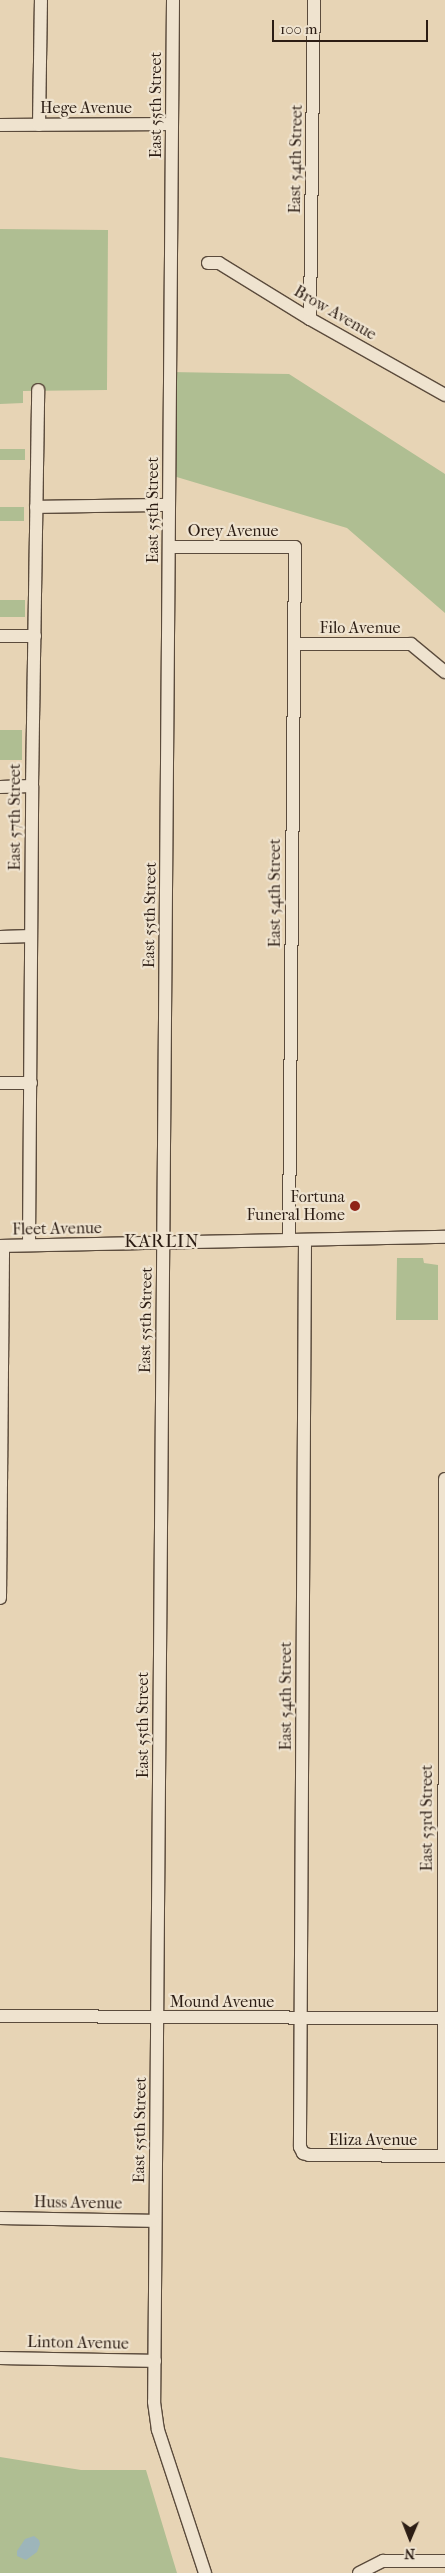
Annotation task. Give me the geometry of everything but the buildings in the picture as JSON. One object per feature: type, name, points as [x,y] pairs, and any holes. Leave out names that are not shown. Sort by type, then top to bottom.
[{"type":"street","points":[[38,125],[41,0]]},
{"type":"street","name":"East 55th Street","points":[[173,0],[154,2402],[158,2430],[205,2573]]},
{"type":"street","name":"East 54th Street","points":[[310,319],[314,0]]},
{"type":"street","name":"Hege Avenue","points":[[0,125],[172,124]]},
{"type":"street","name":"Brow Avenue","points":[[208,263],[219,263],[310,319],[445,395]]},
{"type":"street","name":"East 57th Street","points":[[29,1246],[32,786],[38,390]]},
{"type":"street","points":[[36,507],[169,505]]},
{"type":"street","name":"Orey Avenue","points":[[170,547],[295,547]]},
{"type":"street","name":"East 54th Street","points":[[289,1240],[295,547]]},
{"type":"street","points":[[0,636],[35,636]]},
{"type":"street","name":"Filo Avenue","points":[[294,644],[411,644],[445,672]]},
{"type":"street","points":[[0,787],[32,786]]},
{"type":"street","points":[[0,937],[31,936]]},
{"type":"street","points":[[0,1083],[31,1083]]},
{"type":"street","name":"Fleet Avenue","points":[[2,1246],[445,1237]]},
{"type":"street","name":"East 54th Street","points":[[303,2153],[300,2148],[300,2018],[305,1240]]},
{"type":"street","points":[[0,1598],[2,1246]]},
{"type":"street","name":"East 53rd Street","points":[[444,2156],[445,1479]]},
{"type":"street","name":"Mound Avenue","points":[[0,2016],[444,2018]]},
{"type":"street","name":"Eliza Avenue","points":[[303,2153],[309,2156],[444,2156]]},
{"type":"street","name":"Huss Avenue","points":[[0,2218],[155,2220]]},
{"type":"street","name":"Linton Avenue","points":[[0,2358],[154,2361]]},
{"type":"street","points":[[359,2573],[383,2567],[445,2561]]},
{"type":"green space","points":[[0,229],[108,230],[107,390],[23,391],[23,403],[0,404]]},
{"type":"green space","points":[[170,372],[289,374],[445,474],[445,613],[347,528],[170,475]]},
{"type":"green space","points":[[0,449],[25,449],[25,460],[0,460]]},
{"type":"green space","points":[[0,507],[24,507],[24,521],[0,521]]},
{"type":"green space","points":[[0,600],[25,600],[25,617],[0,617]]},
{"type":"green space","points":[[0,730],[22,730],[22,760],[0,760]]},
{"type":"green space","points":[[397,1258],[423,1258],[424,1263],[438,1265],[438,1320],[396,1320]]},
{"type":"green space","points":[[0,2457],[81,2470],[146,2470],[177,2573],[0,2573]]},
{"type":"water","points":[[34,2536],[39,2540],[40,2544],[37,2552],[26,2560],[17,2556],[17,2551],[25,2539]]},
{"type":"place","name":"Fortuna Funeral Home","points":[[355,1206]]},
{"type":"district","name":"KARLIN","points":[[162,1242]]}]
